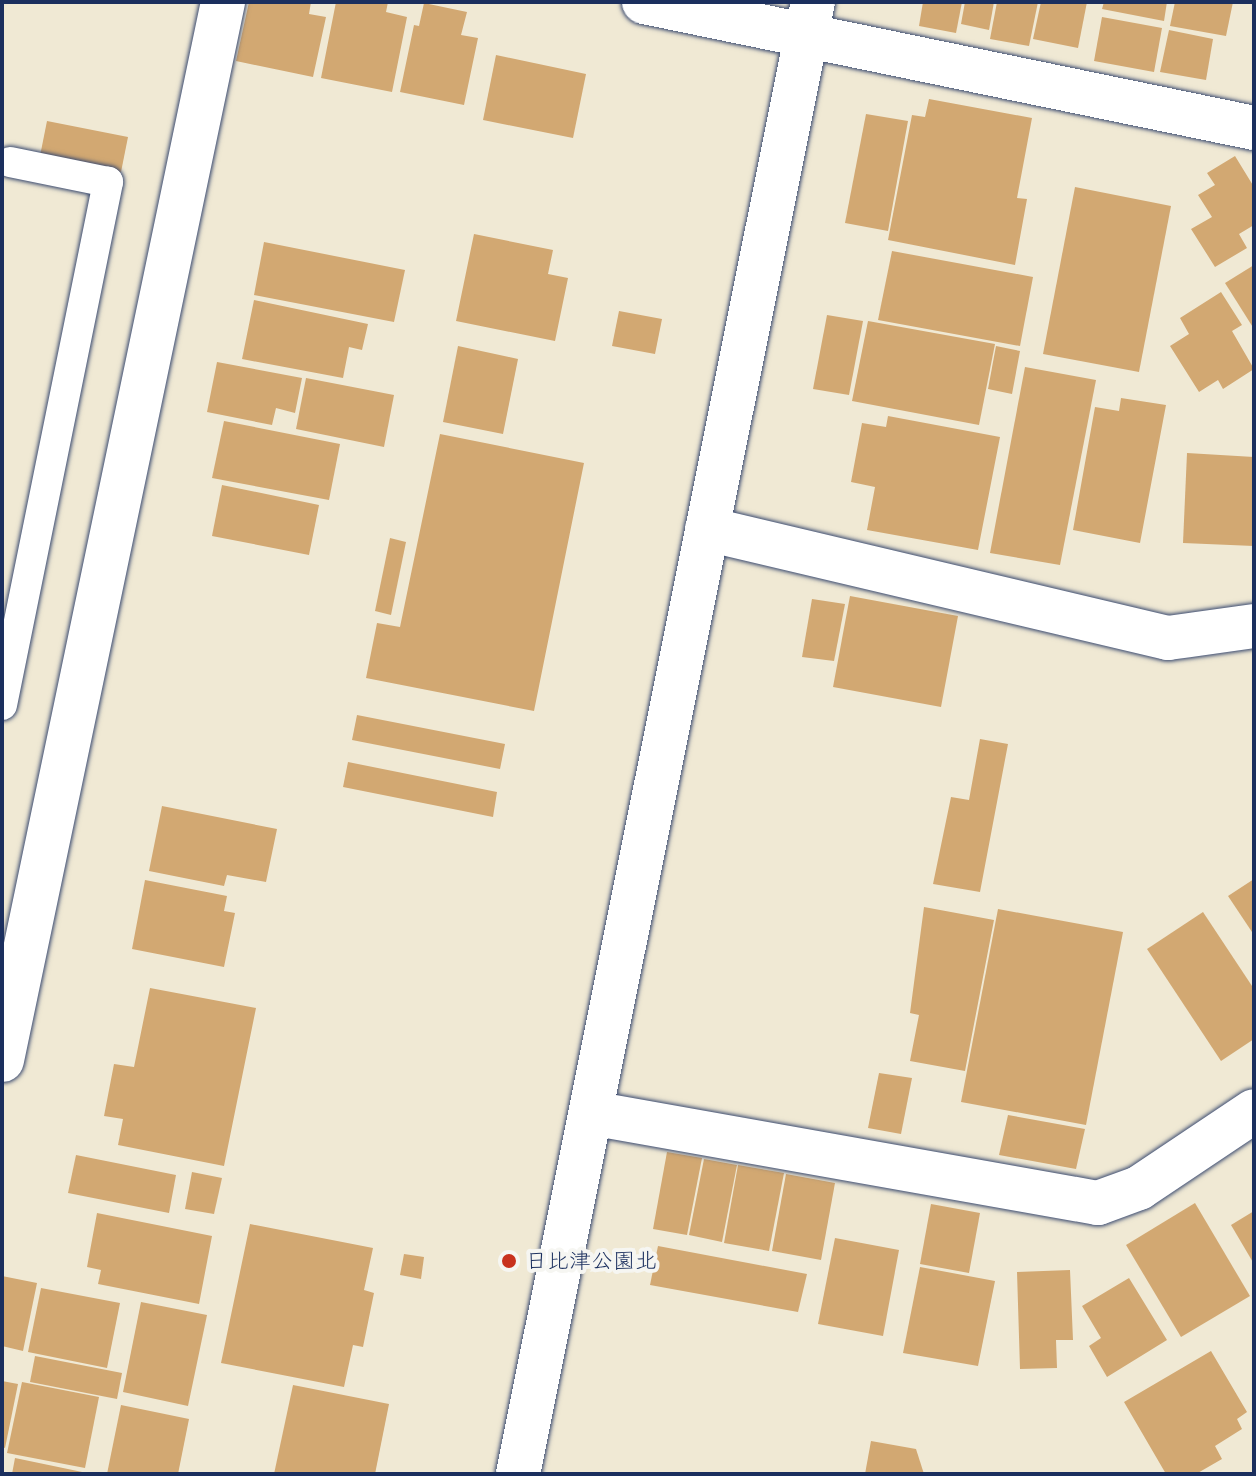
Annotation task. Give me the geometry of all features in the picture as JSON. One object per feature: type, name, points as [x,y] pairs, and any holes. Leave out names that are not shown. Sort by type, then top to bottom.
[{"type":"street","points":[[2,1060],[223,2]]},
{"type":"street","points":[[644,2],[810,19],[1254,128]]},
{"type":"street","points":[[518,1474],[810,19]]},
{"type":"street","points":[[707,529],[1168,638],[1254,626]]},
{"type":"street","points":[[591,1113],[1098,1203],[1139,1188],[1254,1111]]},
{"type":"lane","points":[[2,705],[108,182],[10,162]]},
{"type":"building","points":[[249,2],[311,2],[309,14],[326,17],[313,77],[236,61]]},
{"type":"building","points":[[336,2],[388,2],[386,12],[407,17],[392,92],[321,78]]},
{"type":"building","points":[[923,2],[962,2],[956,33],[919,26]]},
{"type":"building","points":[[965,2],[994,2],[989,30],[961,24]]},
{"type":"building","points":[[997,2],[1038,2],[1029,46],[990,39]]},
{"type":"building","points":[[1041,2],[1087,2],[1078,48],[1033,39]]},
{"type":"building","points":[[1104,2],[1167,2],[1164,21],[1102,9]]},
{"type":"building","points":[[1175,2],[1233,2],[1226,36],[1170,26]]},
{"type":"building","points":[[424,3],[467,12],[461,35],[478,38],[464,105],[400,92],[414,25],[419,26]]},
{"type":"building","points":[[1102,17],[1162,28],[1154,72],[1094,61]]},
{"type":"building","points":[[1169,30],[1213,39],[1206,80],[1160,72]]},
{"type":"building","points":[[496,55],[586,74],[573,138],[483,120]]},
{"type":"building","points":[[929,99],[1032,118],[1017,198],[1027,199],[1015,265],[888,240],[912,115],[925,117]]},
{"type":"building","points":[[866,114],[908,121],[888,231],[845,223]]},
{"type":"building","points":[[47,121],[128,137],[121,172],[40,156]]},
{"type":"building","points":[[1235,156],[1254,187],[1254,225],[1239,234],[1247,248],[1215,267],[1191,229],[1212,217],[1198,195],[1215,185],[1207,173]]},
{"type":"building","points":[[1075,187],[1171,206],[1139,372],[1043,354]]},
{"type":"building","points":[[474,234],[553,250],[548,274],[568,278],[555,341],[456,321]]},
{"type":"building","points":[[264,242],[405,270],[394,322],[254,295]]},
{"type":"building","points":[[892,251],[1033,277],[1020,346],[878,320]]},
{"type":"building","points":[[1254,265],[1254,329],[1225,283]]},
{"type":"building","points":[[1221,292],[1242,325],[1232,331],[1254,369],[1223,389],[1218,380],[1199,392],[1170,346],[1189,334],[1180,318]]},
{"type":"building","points":[[254,300],[368,324],[362,350],[349,347],[343,378],[242,359]]},
{"type":"building","points":[[619,311],[662,319],[655,354],[612,346]]},
{"type":"building","points":[[827,315],[863,321],[849,395],[813,389]]},
{"type":"building","points":[[868,321],[995,344],[979,425],[852,401]]},
{"type":"building","points":[[458,346],[518,359],[503,434],[443,422]]},
{"type":"building","points":[[996,346],[1020,351],[1012,394],[988,389]]},
{"type":"building","points":[[217,362],[302,378],[295,413],[276,408],[272,425],[207,412]]},
{"type":"building","points":[[1025,367],[1096,380],[1060,565],[990,553]]},
{"type":"building","points":[[306,378],[394,395],[384,447],[296,429]]},
{"type":"building","points":[[1121,398],[1166,405],[1140,543],[1073,530],[1095,407],[1119,411]]},
{"type":"building","points":[[888,416],[1000,437],[978,550],[867,530],[875,487],[851,482],[862,423],[886,427]]},
{"type":"building","points":[[224,421],[340,444],[329,500],[212,478]]},
{"type":"building","points":[[440,434],[584,463],[534,711],[366,678],[377,623],[400,627]]},
{"type":"building","points":[[1187,453],[1254,457],[1254,546],[1183,543]]},
{"type":"building","points":[[222,485],[319,505],[309,555],[212,536]]},
{"type":"building","points":[[390,538],[406,542],[391,615],[375,611]]},
{"type":"building","points":[[850,596],[958,616],[941,707],[833,687]]},
{"type":"building","points":[[812,599],[845,604],[834,661],[802,657]]},
{"type":"building","points":[[357,715],[505,744],[500,769],[352,740]]},
{"type":"building","points":[[980,739],[1008,744],[980,892],[933,884],[951,797],[969,800]]},
{"type":"building","points":[[348,762],[497,792],[493,817],[343,787]]},
{"type":"building","points":[[162,806],[277,829],[266,882],[227,875],[224,886],[149,871]]},
{"type":"building","points":[[1254,879],[1254,935],[1228,896]]},
{"type":"building","points":[[145,880],[227,896],[224,911],[235,913],[224,967],[132,949]]},
{"type":"building","points":[[924,907],[994,920],[965,1071],[910,1061],[919,1015],[910,1013]]},
{"type":"building","points":[[998,909],[1123,932],[1086,1125],[961,1102]]},
{"type":"building","points":[[1203,912],[1254,989],[1254,1039],[1221,1061],[1147,949]]},
{"type":"building","points":[[150,988],[256,1008],[224,1166],[118,1145],[123,1119],[104,1116],[114,1064],[134,1067]]},
{"type":"building","points":[[879,1073],[912,1078],[901,1134],[868,1128]]},
{"type":"building","points":[[1008,1115],[1085,1129],[1076,1169],[999,1155]]},
{"type":"building","points":[[667,1152],[702,1158],[687,1235],[653,1229]]},
{"type":"building","points":[[76,1155],[176,1175],[169,1213],[68,1193]]},
{"type":"building","points":[[704,1159],[737,1165],[722,1242],[689,1235]]},
{"type":"building","points":[[738,1165],[784,1173],[769,1251],[724,1243]]},
{"type":"building","points":[[192,1172],[222,1178],[214,1214],[185,1209]]},
{"type":"building","points":[[786,1174],[835,1183],[821,1260],[772,1251]]},
{"type":"building","points":[[1195,1203],[1250,1296],[1181,1337],[1126,1245]]},
{"type":"building","points":[[931,1204],[980,1213],[969,1273],[920,1264]]},
{"type":"building","points":[[1254,1211],[1254,1264],[1231,1225]]},
{"type":"building","points":[[97,1213],[212,1236],[199,1304],[98,1284],[101,1270],[87,1267]]},
{"type":"building","points":[[250,1224],[373,1248],[364,1290],[374,1293],[363,1347],[353,1345],[344,1387],[221,1363]]},
{"type":"building","points":[[835,1238],[899,1250],[883,1336],[818,1324]]},
{"type":"building","points":[[658,1246],[807,1274],[798,1312],[650,1285]]},
{"type":"building","points":[[404,1254],[424,1257],[421,1279],[400,1275]]},
{"type":"building","points":[[920,1267],[995,1281],[978,1366],[903,1353]]},
{"type":"building","points":[[1070,1270],[1073,1340],[1056,1340],[1057,1368],[1020,1369],[1017,1272]]},
{"type":"building","points":[[2,1276],[37,1283],[23,1351],[2,1346]]},
{"type":"building","points":[[1129,1278],[1167,1340],[1107,1377],[1089,1346],[1101,1338],[1082,1306]]},
{"type":"building","points":[[41,1288],[120,1303],[107,1368],[28,1352]]},
{"type":"building","points":[[141,1302],[207,1315],[188,1406],[123,1392]]},
{"type":"building","points":[[1211,1351],[1247,1412],[1237,1419],[1242,1429],[1215,1446],[1222,1459],[1196,1474],[1166,1474],[1124,1402]]},
{"type":"building","points":[[35,1356],[122,1373],[117,1399],[30,1382]]},
{"type":"building","points":[[2,1381],[18,1384],[5,1448],[2,1447]]},
{"type":"building","points":[[22,1382],[99,1397],[85,1468],[7,1453]]},
{"type":"building","points":[[293,1385],[389,1404],[375,1474],[274,1474]]},
{"type":"building","points":[[121,1405],[189,1419],[178,1474],[107,1474]]},
{"type":"building","points":[[871,1441],[916,1449],[924,1474],[865,1474]]},
{"type":"building","points":[[15,1458],[87,1473],[12,1474]]},
{"type":"place","name":"日比津公園北","points":[[509,1261]]}]
